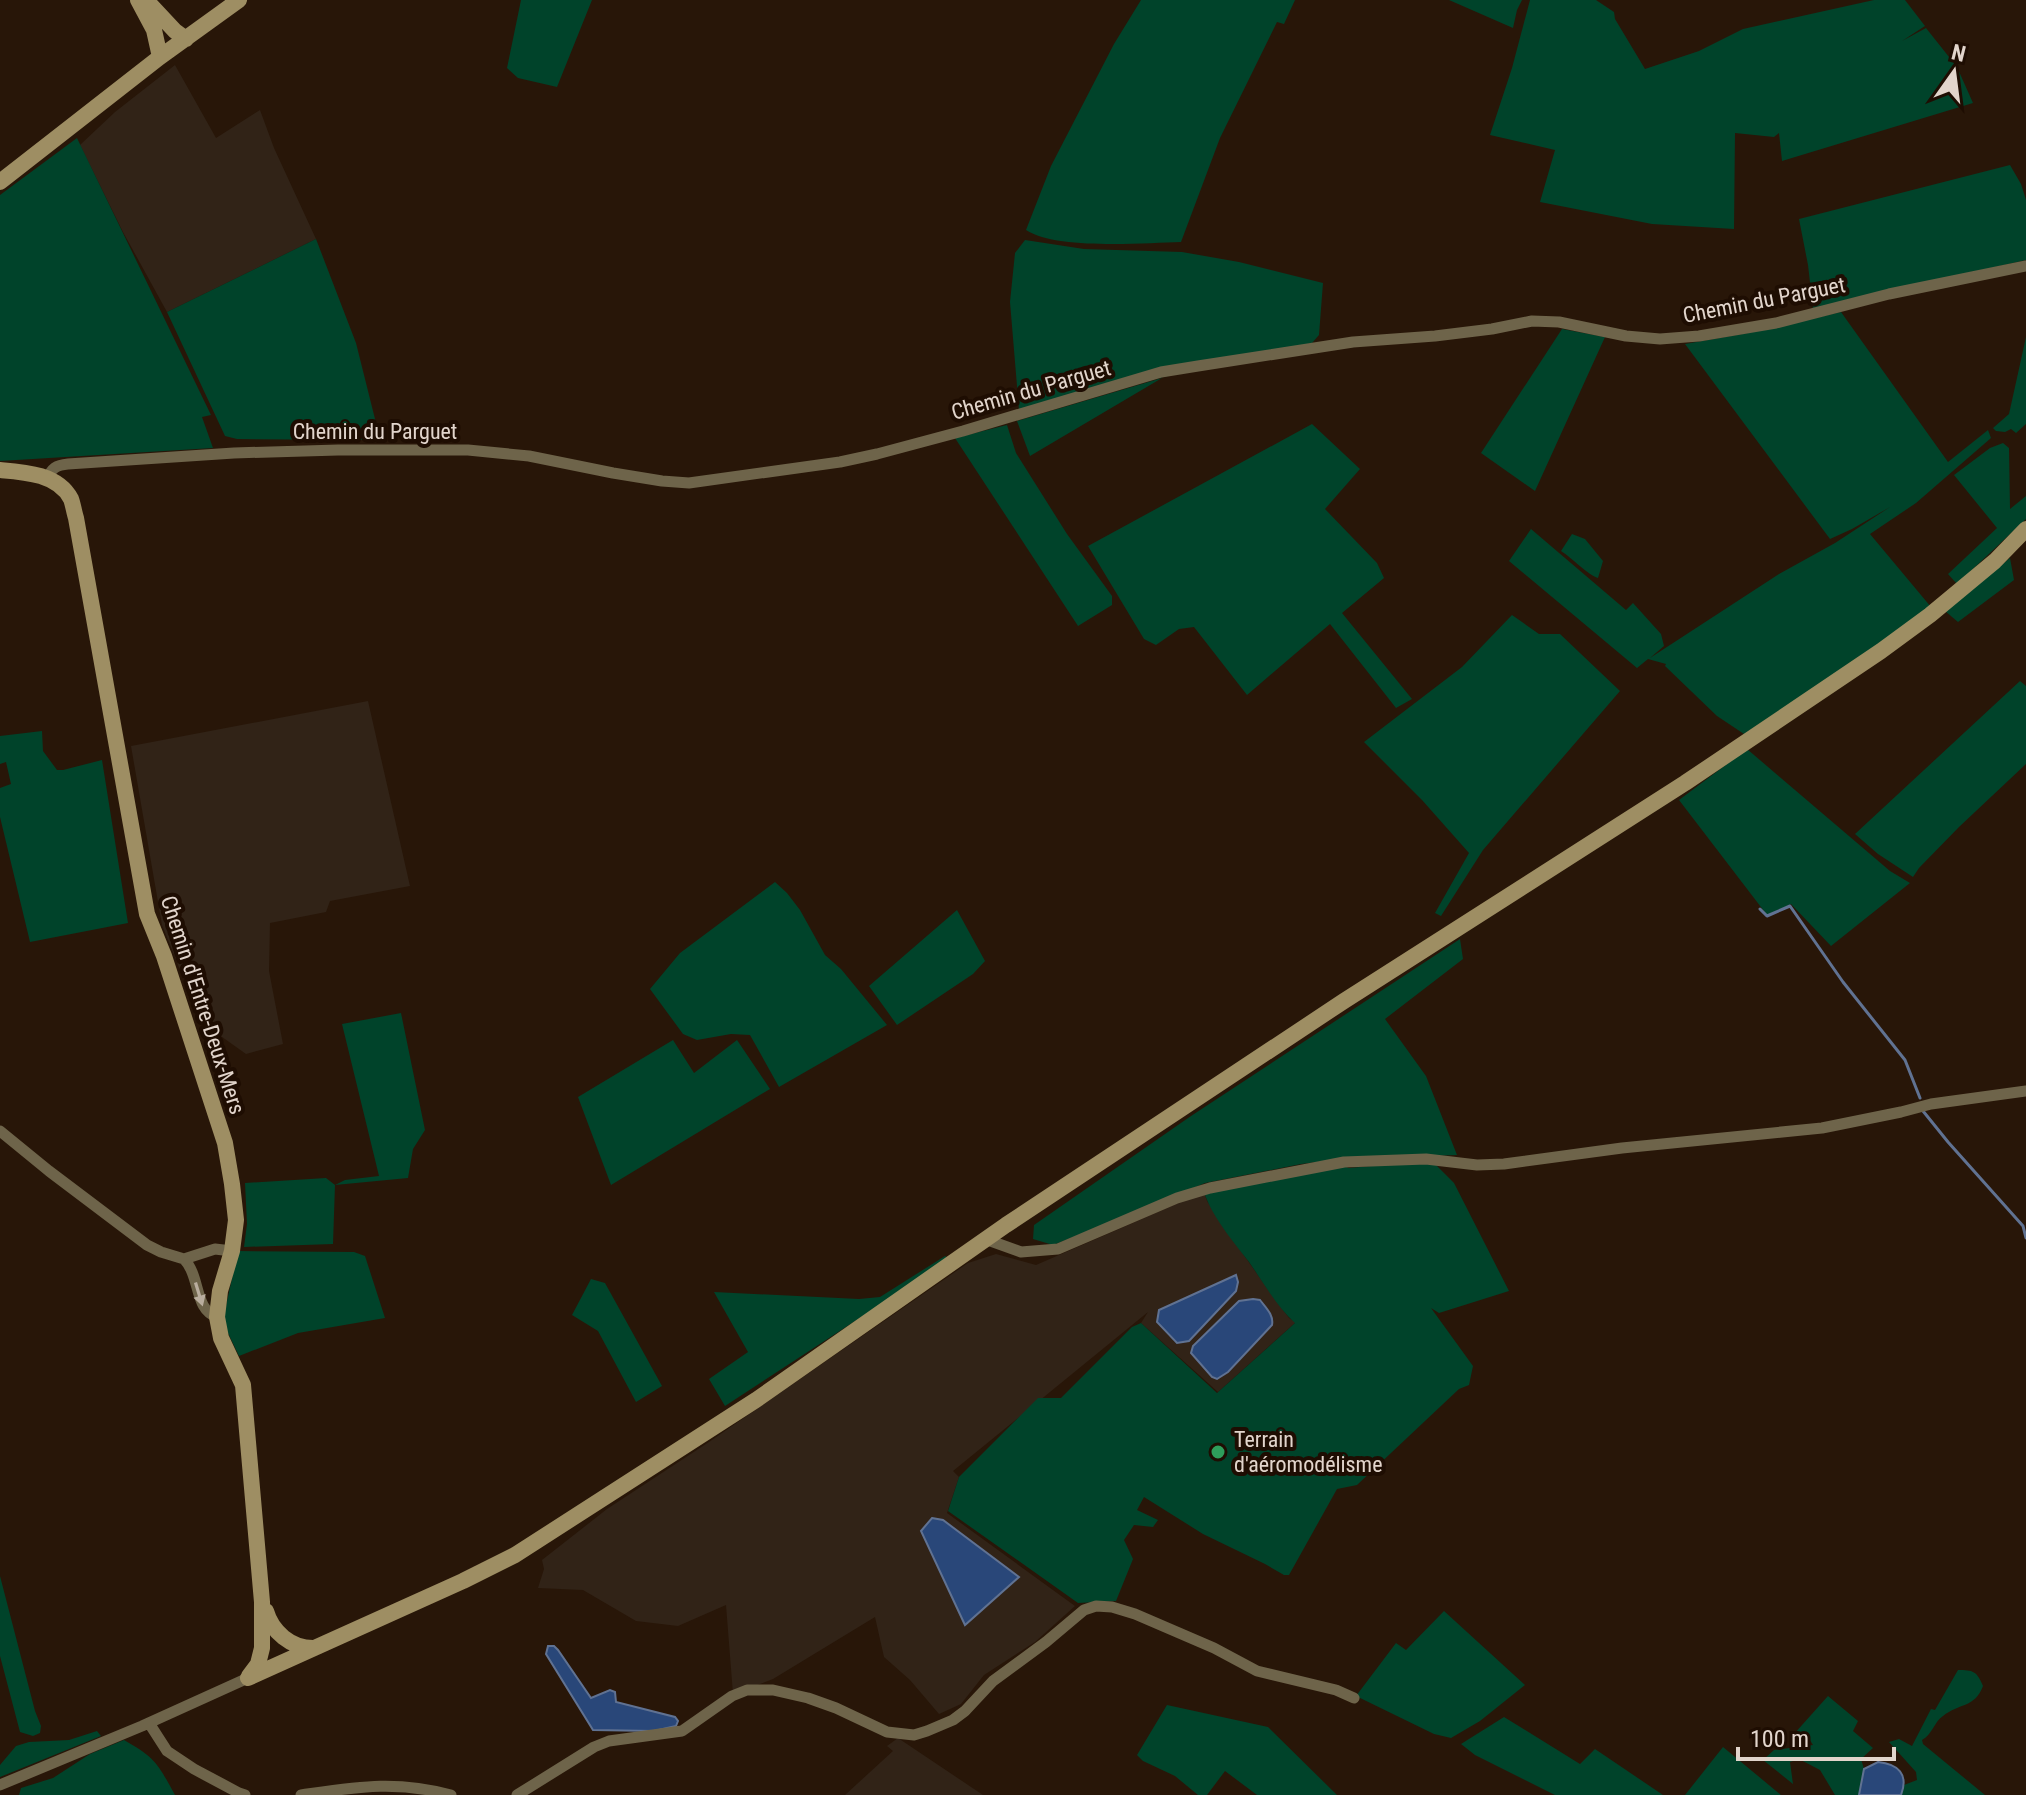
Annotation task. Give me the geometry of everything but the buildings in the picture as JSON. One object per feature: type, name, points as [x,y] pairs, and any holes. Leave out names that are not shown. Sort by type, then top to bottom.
[{"type":"street","points":[[138,0],[154,30],[160,57]]},
{"type":"street","points":[[146,0],[186,39]]},
{"type":"street","points":[[0,182],[160,57],[239,0]]},
{"type":"street","name":"Chemin du Parguet","points":[[47,479],[57,465],[338,450],[468,450],[529,456],[613,473],[689,483],[877,454],[1161,372],[1353,342],[1435,336],[1532,321],[1559,322],[1626,336],[1660,339],[1699,336],[1776,323],[1889,294],[2026,266]]},
{"type":"street","points":[[0,470],[30,473],[47,479]]},
{"type":"street","name":"Chemin d'Entre-Deux-Mers","points":[[47,479],[60,484],[71,499],[147,914],[164,956],[225,1143],[236,1220],[217,1317],[221,1338],[243,1385],[262,1602],[271,1631],[286,1650],[282,1662]]},
{"type":"street","points":[[0,1785],[149,1723],[515,1555],[756,1400],[985,1239],[1344,1001],[1745,744],[1930,615],[1995,561],[2026,529]]},
{"type":"street","points":[[985,1239],[1021,1252],[1058,1249],[1177,1198],[1210,1188],[1344,1162],[1426,1159],[1477,1165],[1504,1164],[1622,1148],[1822,1128],[1931,1104],[2026,1091]]},
{"type":"street","points":[[0,1131],[147,1245],[184,1259],[192,1268],[204,1309],[217,1317]]},
{"type":"street","points":[[184,1259],[215,1249],[232,1251]]},
{"type":"street","points":[[517,1795],[594,1747],[630,1737],[682,1731],[732,1696],[747,1690],[773,1690],[808,1698],[887,1732],[914,1735],[927,1731],[953,1720],[993,1681],[1084,1610],[1096,1606],[1135,1614],[1214,1648],[1257,1671],[1336,1690],[1354,1698]]},
{"type":"street","points":[[271,1631],[304,1648],[313,1648]]},
{"type":"street","name":"Chemin d'Entre-Deux-Mers","points":[[248,1678],[258,1664],[271,1631]]},
{"type":"street","points":[[149,1723],[167,1751],[245,1795]]},
{"type":"street","points":[[301,1795],[387,1785],[425,1788],[451,1795]]},
{"type":"shaded area","points":[[175,65],[216,138],[260,110],[316,239],[167,312],[80,145],[115,112]]},
{"type":"shaded area","points":[[368,701],[410,886],[330,901],[326,912],[270,923],[269,971],[283,1044],[246,1054],[201,1022],[162,925],[131,746]]},
{"type":"shaded area","points":[[1204,1192],[1207,1201],[1277,1302],[1296,1322],[1218,1392],[1141,1323],[1148,1312],[953,1471],[959,1477],[947,1513],[1075,1606],[1035,1642],[984,1675],[961,1704],[939,1714],[910,1680],[884,1657],[875,1617],[773,1679],[733,1694],[726,1605],[678,1626],[636,1621],[583,1590],[538,1588],[544,1569],[542,1560],[607,1509],[968,1263],[996,1254],[1036,1265]]},
{"type":"shaded area","points":[[898,1738],[983,1795],[845,1795],[893,1751],[887,1746]]},
{"type":"green space","points":[[521,0],[592,0],[557,87],[518,78],[507,68]]},
{"type":"green space","points":[[1141,0],[1295,0],[1284,24],[1277,22],[1220,138],[1181,242],[1078,243],[1040,236],[1026,230],[1051,166],[1114,44]]},
{"type":"green space","points":[[1449,0],[1522,0],[1513,28]]},
{"type":"green space","points":[[1530,0],[1596,0],[1614,12],[1615,19],[1645,69],[1699,51],[1743,29],[1874,0],[1905,0],[1925,26],[1902,41],[1926,28],[1957,67],[1973,103],[1782,161],[1779,133],[1774,137],[1735,133],[1734,229],[1652,224],[1540,202],[1555,150],[1490,135]]},
{"type":"green space","points":[[77,138],[211,415],[202,417],[213,448],[0,461],[0,195]]},
{"type":"green space","points":[[2010,165],[2026,200],[2026,260],[1813,309],[1799,219]]},
{"type":"green space","points":[[316,239],[356,343],[377,427],[373,440],[237,439],[225,436],[167,312]]},
{"type":"green space","points":[[1025,240],[1084,249],[1182,252],[1239,262],[1323,283],[1319,335],[1312,343],[1019,410],[1010,302],[1015,253]]},
{"type":"green space","points":[[1841,312],[1948,462],[1988,430],[1991,438],[1916,503],[1870,534],[1931,607],[1902,630],[1744,734],[1717,716],[1666,664],[1648,659],[1637,668],[1509,561],[1531,529],[1626,610],[1633,603],[1661,634],[1664,646],[1650,658],[1779,574],[1890,507],[1830,539],[1685,344]]},
{"type":"green space","points":[[1562,329],[1605,337],[1535,491],[1481,453]]},
{"type":"green space","points":[[2026,337],[2026,424],[2016,433],[2011,429],[1996,431],[1993,428],[2009,414]]},
{"type":"green space","points":[[1162,378],[1030,456],[1017,421]]},
{"type":"green space","points":[[1312,424],[1360,469],[1325,509],[1377,563],[1384,578],[1342,613],[1412,699],[1396,708],[1330,624],[1247,695],[1194,627],[1179,629],[1156,645],[1144,639],[1088,546]]},
{"type":"green space","points":[[1007,425],[1016,453],[1067,534],[1112,596],[1112,605],[1078,626],[955,438]]},
{"type":"green space","points":[[2003,443],[2009,448],[2010,509],[2026,496],[2026,519],[1957,584],[1948,574],[1997,528],[1954,475],[1990,448]]},
{"type":"green space","points":[[1572,534],[1585,539],[1603,561],[1598,578],[1561,551]]},
{"type":"green space","points":[[2010,558],[2014,580],[1958,622],[1945,611]]},
{"type":"green space","points":[[1512,615],[1539,634],[1560,634],[1620,691],[1483,850],[1441,916],[1435,913],[1469,853],[1364,742],[1462,667]]},
{"type":"green space","points":[[2020,681],[2026,686],[2026,764],[1959,827],[1913,877],[1855,834]]},
{"type":"green space","points":[[42,731],[43,751],[57,770],[102,760],[128,923],[30,942],[0,817],[0,788],[11,784],[6,762],[0,764],[0,736]]},
{"type":"green space","points":[[1747,749],[1890,871],[1910,883],[1831,946],[1791,904],[1767,915],[1679,800]]},
{"type":"green space","points":[[775,882],[800,910],[825,955],[841,969],[887,1025],[779,1087],[750,1035],[731,1034],[697,1040],[683,1034],[650,989],[680,953]]},
{"type":"green space","points":[[957,910],[985,961],[973,974],[897,1025],[869,986]]},
{"type":"green space","points":[[1460,939],[1463,959],[1385,1019],[1426,1076],[1457,1155],[1341,1159],[1205,1183],[1053,1245],[1033,1239],[1034,1225],[1191,1116]]},
{"type":"green space","points":[[401,1013],[425,1130],[413,1149],[408,1178],[335,1185],[345,1180],[379,1176],[342,1024]]},
{"type":"green space","points":[[673,1040],[694,1073],[737,1040],[770,1089],[611,1185],[578,1097]]},
{"type":"green space","points":[[1435,1164],[1454,1183],[1509,1291],[1439,1313],[1431,1308],[1473,1366],[1469,1385],[1459,1389],[1357,1485],[1337,1489],[1289,1575],[1203,1534],[1144,1497],[1137,1510],[1158,1520],[1153,1527],[1134,1525],[1124,1540],[1133,1559],[1116,1601],[1078,1603],[948,1511],[959,1477],[1038,1398],[1061,1398],[1132,1327],[1141,1323],[1217,1393],[1295,1323],[1276,1302],[1212,1211],[1204,1192],[1340,1165],[1349,1168]]},
{"type":"green space","points":[[326,1178],[335,1185],[333,1244],[244,1247],[247,1224],[245,1183]]},
{"type":"green space","points":[[238,1251],[354,1252],[365,1256],[385,1318],[298,1333],[239,1356],[227,1331],[224,1315]]},
{"type":"green space","points":[[945,1256],[950,1259],[725,1406],[709,1379],[748,1352],[714,1292],[859,1299],[880,1297]]},
{"type":"green space","points":[[591,1279],[605,1283],[662,1386],[636,1402],[598,1331],[572,1315]]},
{"type":"green space","points":[[0,1576],[41,1726],[40,1733],[33,1736],[20,1732],[0,1656]]},
{"type":"green space","points":[[1444,1611],[1525,1685],[1480,1721],[1451,1738],[1434,1734],[1356,1696],[1396,1643],[1406,1650]]},
{"type":"green space","points":[[1958,1670],[1976,1674],[1983,1686],[1980,1693],[1971,1702],[1943,1716],[1922,1740],[1985,1795],[1901,1795],[1904,1785],[1917,1780],[1916,1772],[1889,1742],[1899,1739],[1912,1746],[1931,1709],[1935,1710]]},
{"type":"green space","points":[[1828,1696],[1858,1721],[1853,1731],[1873,1748],[1861,1759],[1864,1769],[1859,1795],[1835,1795],[1820,1770],[1799,1759],[1790,1762],[1793,1784],[1763,1760],[1774,1750],[1813,1745],[1808,1737],[1794,1734]]},
{"type":"green space","points":[[1167,1705],[1268,1727],[1337,1795],[1257,1795],[1225,1771],[1207,1795],[1198,1795],[1175,1776],[1137,1755]]},
{"type":"green space","points":[[1504,1717],[1580,1764],[1595,1749],[1663,1795],[1555,1795],[1475,1755],[1461,1744]]},
{"type":"green space","points":[[97,1731],[101,1736],[0,1777],[0,1765],[16,1746],[29,1742],[69,1740]]},
{"type":"green space","points":[[124,1740],[155,1763],[175,1795],[19,1795],[21,1788],[53,1778],[90,1754]]},
{"type":"green space","points":[[1723,1747],[1781,1795],[1685,1795]]},
{"type":"water","points":[[1236,1275],[1236,1291],[1189,1341],[1177,1343],[1157,1322],[1159,1310]]},
{"type":"water","points":[[1260,1300],[1267,1309],[1272,1325],[1228,1372],[1217,1379],[1212,1377],[1191,1353],[1193,1346],[1239,1301]]},
{"type":"water","points":[[932,1518],[943,1520],[1019,1577],[965,1625],[921,1531]]},
{"type":"water","points":[[548,1646],[558,1650],[591,1698],[610,1690],[615,1692],[616,1702],[675,1717],[678,1721],[676,1726],[654,1731],[593,1730],[546,1654]]},
{"type":"water","points":[[1878,1762],[1900,1771],[1904,1781],[1901,1795],[1859,1795],[1864,1769]]},
{"type":"waterway","points":[[1760,909],[1767,916],[1790,906],[1843,982],[1905,1060],[1920,1098]]},
{"type":"waterway","points":[[1923,1111],[2023,1226],[2026,1238]]},
{"type":"place","name":"Terrain d'aéromodélisme","points":[[1218,1452]]}]
